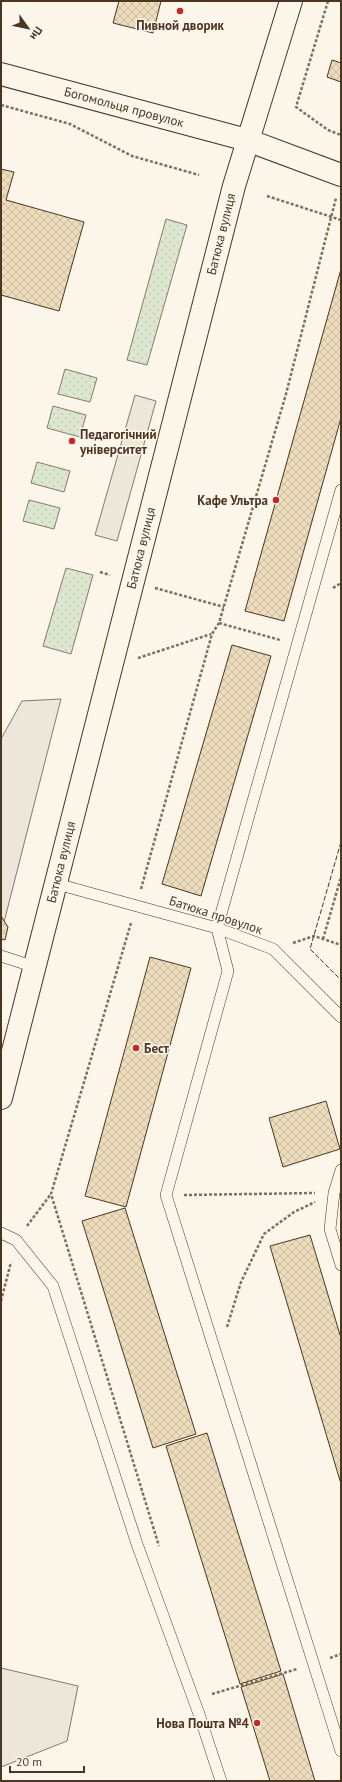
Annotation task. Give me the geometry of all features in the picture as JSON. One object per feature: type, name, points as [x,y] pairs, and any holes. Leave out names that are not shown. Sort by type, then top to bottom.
[{"type":"street","name":"Батюка вулиця","points":[[1,1098],[112,659],[247,140],[291,1]]},
{"type":"street","name":"Богомольця провулок","points":[[1,74],[247,140],[339,185]]},
{"type":"lane","points":[[341,490],[217,928],[228,971],[166,1195],[341,1751]]},
{"type":"lane","name":"Батюка провулок","points":[[56,884],[136,904],[217,928],[273,949],[341,1018]]},
{"type":"lane","points":[[1,956],[35,967]]},
{"type":"lane","points":[[341,1170],[334,1193],[330,1229],[341,1265]]},
{"type":"lane","points":[[1,1233],[16,1240],[53,1286],[136,1544],[199,1714],[221,1781]]},
{"type":"path","points":[[328,1],[296,106],[328,130],[341,135]]},
{"type":"path","points":[[1,105],[70,124],[132,156],[199,175]]},
{"type":"path","points":[[162,1554],[51,1194],[136,904],[212,634],[219,623],[224,607],[286,394],[339,185]]},
{"type":"path","points":[[267,196],[341,220]]},
{"type":"path","points":[[100,572],[110,575]]},
{"type":"path","points":[[150,586],[224,607]]},
{"type":"path","points":[[219,623],[296,645]]},
{"type":"path","points":[[112,659],[139,658],[212,634]]},
{"type":"path","points":[[323,939],[341,877]]},
{"type":"path","points":[[273,949],[314,936],[341,945]]},
{"type":"path","points":[[166,1195],[334,1193]]},
{"type":"path","points":[[217,1356],[242,1282],[264,1234],[294,1212],[334,1193]]},
{"type":"path","points":[[206,1696],[341,1654]]},
{"type":"green space","points":[[166,219],[187,225],[147,365],[127,360]]},
{"type":"green space","points":[[65,369],[97,378],[90,402],[58,394]]},
{"type":"green space","points":[[53,406],[86,415],[80,437],[47,428]]},
{"type":"green space","points":[[37,462],[70,471],[64,492],[31,483]]},
{"type":"green space","points":[[29,500],[60,508],[54,529],[23,521]]},
{"type":"green space","points":[[66,568],[93,575],[71,654],[43,646]]},
{"type":"shaded area","points":[[135,395],[156,401],[117,541],[95,535]]},
{"type":"shaded area","points":[[61,699],[3,926],[1,925],[1,739],[22,701]]},
{"type":"shaded area","points":[[1,1668],[78,1686],[67,1741],[1,1767]]},
{"type":"building","points":[[119,1],[161,1],[153,33],[113,23]]},
{"type":"building","points":[[332,60],[341,63],[341,82],[327,77]]},
{"type":"building","points":[[1,169],[14,172],[6,200],[84,222],[59,311],[1,295]]},
{"type":"building","points":[[341,269],[341,418],[284,621],[245,611]]},
{"type":"building","points":[[232,645],[271,656],[201,896],[162,884]]},
{"type":"building","points":[[1,916],[8,927],[5,940],[1,939]]},
{"type":"building","points":[[150,957],[191,968],[126,1207],[85,1196]]},
{"type":"building","points":[[326,1101],[340,1149],[283,1167],[269,1118]]},
{"type":"building","points":[[125,1208],[196,1434],[153,1448],[82,1221]]},
{"type":"building","points":[[310,1235],[341,1338],[341,1484],[270,1246]]},
{"type":"building","points":[[207,1433],[281,1671],[240,1684],[166,1446]]},
{"type":"building","points":[[283,1674],[315,1781],[270,1781],[241,1687]]},
{"type":"fence","points":[[341,842],[310,949],[341,980]]},
{"type":"place","name":"Пивной дворик","points":[[180,11]]},
{"type":"place","name":"Педагогічний університет","points":[[72,441]]},
{"type":"place","name":"Кафе Ультра","points":[[276,500]]},
{"type":"place","name":"Бест","points":[[136,1048]]},
{"type":"place","name":"Нова Пошта №4","points":[[257,1723]]}]
